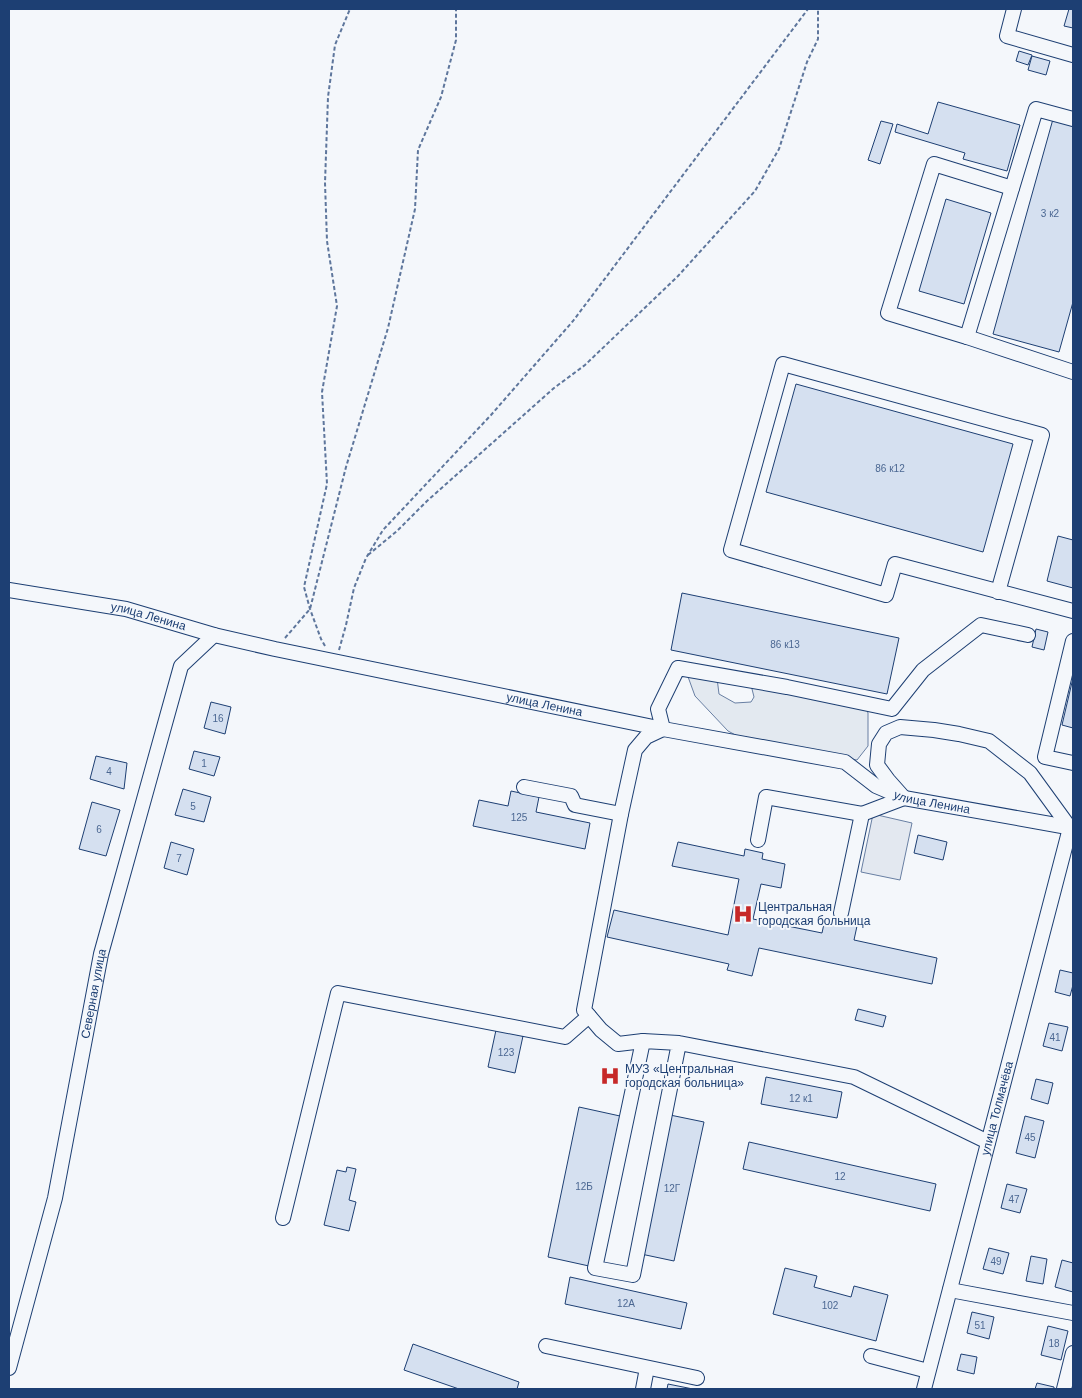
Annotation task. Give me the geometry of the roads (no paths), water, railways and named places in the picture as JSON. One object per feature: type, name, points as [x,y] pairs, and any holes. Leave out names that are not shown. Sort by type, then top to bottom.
[{"type":"street","points":[[1014,9],[1007,36],[1073,55]]},
{"type":"street","points":[[967,337],[1036,108],[1073,119]]},
{"type":"street","points":[[1012,188],[934,164],[888,313],[1073,372]]},
{"type":"street","points":[[998,592],[1042,435],[783,364],[731,550],[886,596],[895,564],[998,592],[1073,611]]},
{"type":"street","name":"улица Ленина","points":[[9,590],[126,609],[214,635],[275,649],[663,729],[845,762],[876,786],[904,798],[1072,828]]},
{"type":"street","points":[[988,1142],[854,1077],[680,1043],[643,1041],[618,1044],[584,1010],[621,814],[636,750],[646,736],[663,729],[658,709],[678,668],[787,687],[892,709],[923,670],[981,625],[1028,636]]},
{"type":"street","name":"Северная улица","points":[[9,1368],[55,1198],[101,954],[181,666],[214,635]]},
{"type":"street","points":[[1073,640],[1045,756],[1073,763]]},
{"type":"street","points":[[758,840],[766,797],[862,814],[904,798],[877,765],[879,744],[886,733],[900,727],[934,730],[989,741],[1030,774],[1072,828]]},
{"type":"street","points":[[524,787],[571,796],[576,804],[621,814]]},
{"type":"street","points":[[841,913],[862,814]]},
{"type":"street","name":"улица Толмачёва","points":[[924,1389],[1072,828]]},
{"type":"street","points":[[283,1218],[338,993],[564,1037],[589,1016]]},
{"type":"street","points":[[643,1041],[595,1268],[633,1276],[680,1043]]},
{"type":"street","points":[[950,1290],[1073,1313]]},
{"type":"street","points":[[546,1346],[697,1378]]},
{"type":"street","points":[[1064,1389],[1073,1353]]},
{"type":"street","points":[[871,1356],[928,1371]]},
{"type":"street","points":[[643,1389],[647,1368]]},
{"type":"place","name":"Центральная городская больница","points":[[743,914]]},
{"type":"place","name":"МУЗ «Центральная городская больница»","points":[[610,1076]]}]
